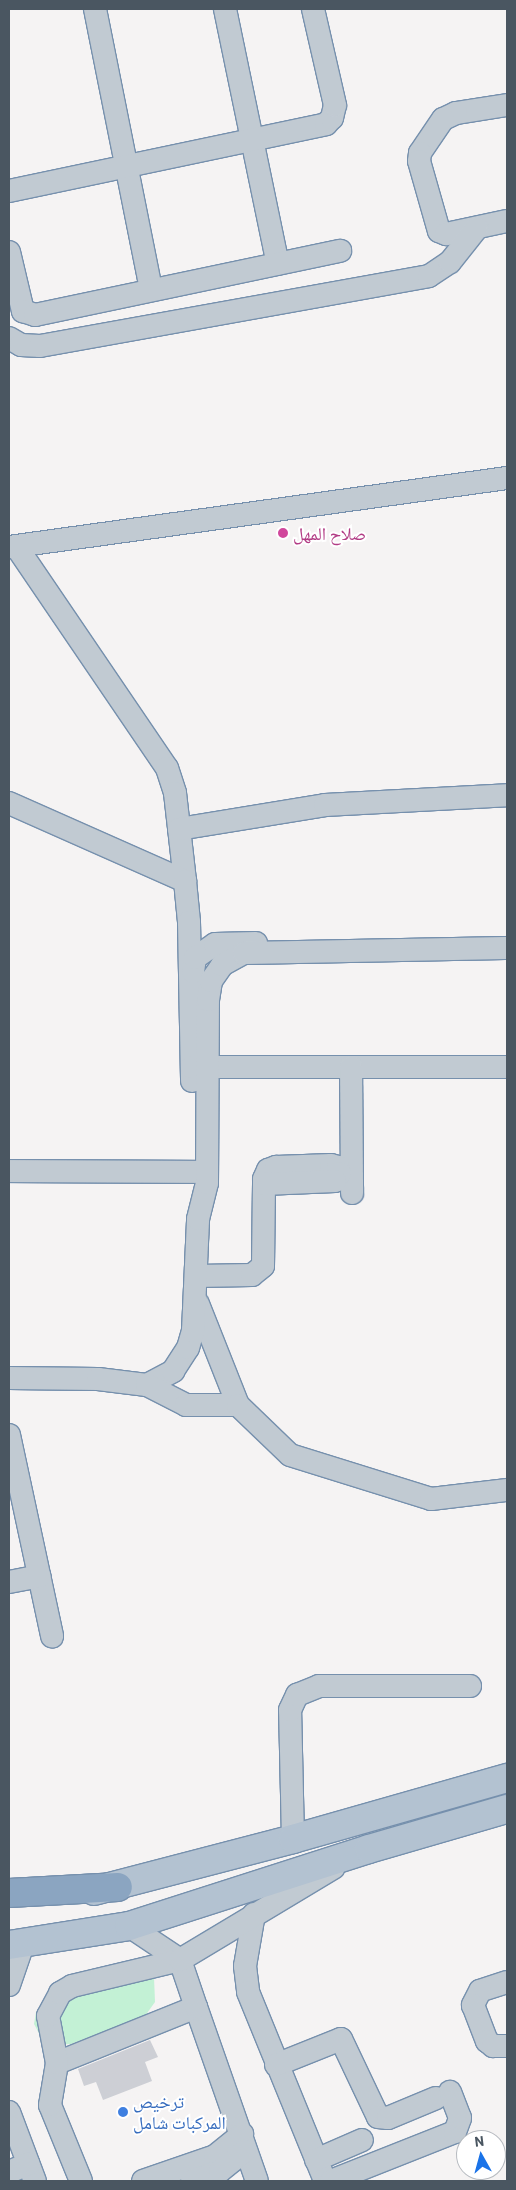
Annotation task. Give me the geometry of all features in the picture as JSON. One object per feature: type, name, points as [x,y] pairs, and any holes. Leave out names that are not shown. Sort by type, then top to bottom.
[{"type":"highway","points":[[9,1893],[118,1887]]},
{"type":"main road","points":[[9,1906],[118,1887],[507,1778]]},
{"type":"main road","points":[[16,1944],[129,1926],[369,1849],[507,1809]]},
{"type":"street","points":[[95,9],[128,166],[151,289]]},
{"type":"street","points":[[225,9],[278,264]]},
{"type":"street","points":[[9,191],[326,124],[332,118],[335,105],[313,9]]},
{"type":"street","points":[[507,105],[456,113],[443,120],[420,153],[439,231],[446,234],[507,221]]},
{"type":"street","points":[[9,338],[21,344],[40,346],[429,276],[450,262],[477,228]]},
{"type":"street","points":[[9,252],[23,311],[35,315],[151,289],[340,251]]},
{"type":"street","points":[[146,1386],[173,1371],[188,1348],[195,1286],[200,1178],[199,1067],[191,983],[189,922],[175,793],[167,768],[12,547],[507,478]]},
{"type":"street","points":[[179,829],[325,805],[507,795]]},
{"type":"street","points":[[9,804],[185,881]]},
{"type":"street","points":[[189,922],[202,936],[216,944],[507,940]]},
{"type":"street","points":[[191,983],[195,958],[216,944]]},
{"type":"street","points":[[199,1067],[212,981],[222,965],[244,953],[507,948]]},
{"type":"street","points":[[199,1067],[507,1067]]},
{"type":"street","points":[[351,1067],[352,1193]]},
{"type":"street","points":[[9,1171],[200,1178]]},
{"type":"street","points":[[9,1182],[200,1178]]},
{"type":"street","points":[[195,1286],[252,1275],[263,1266],[264,1184]]},
{"type":"street","points":[[195,1286],[238,1405],[290,1456],[431,1499],[507,1490]]},
{"type":"street","points":[[9,1378],[98,1379],[146,1386],[186,1405],[238,1405]]},
{"type":"street","points":[[9,1435],[52,1636]]},
{"type":"street","points":[[9,1582],[39,1576]]},
{"type":"street","points":[[293,1839],[290,1710],[297,1695],[303,1690],[319,1686],[470,1686]]},
{"type":"street","points":[[81,2181],[50,2105],[57,2064],[48,2016],[60,1993],[72,1986],[180,1960],[254,1914],[369,1849]]},
{"type":"street","points":[[254,1914],[245,1966],[248,1992],[276,2065],[325,2181]]},
{"type":"street","points":[[129,1926],[180,1960],[250,2157]]},
{"type":"street","points":[[9,1986],[16,1944]]},
{"type":"street","points":[[507,1982],[480,1991],[474,2005],[487,2041],[493,2046],[507,2046]]},
{"type":"street","points":[[57,2064],[196,2007]]},
{"type":"street","points":[[276,2065],[341,2039],[378,2117],[388,2118],[443,2095],[460,2118],[455,2132],[331,2181]]},
{"type":"street","points":[[9,2112],[24,2172]]},
{"type":"street","points":[[316,2160],[362,2140]]},
{"type":"street","points":[[143,2181],[215,2156],[250,2157]]},
{"type":"street","points":[[192,2181],[250,2157]]},
{"type":"street","points":[[231,2181],[250,2157]]},
{"type":"green space","points":[[154,1977],[155,2002],[145,2016],[71,2044],[54,2045],[42,2039],[34,2024],[36,2012],[44,2000]]},
{"type":"building","points":[[150,2040],[158,2057],[145,2062],[152,2081],[103,2100],[96,2082],[84,2086],[78,2069]]},
{"type":"place","name":"صلاح المهل","points":[[283,533]]},
{"type":"place","name":"ترخيص المركبات شامل","points":[[123,2112]]}]
